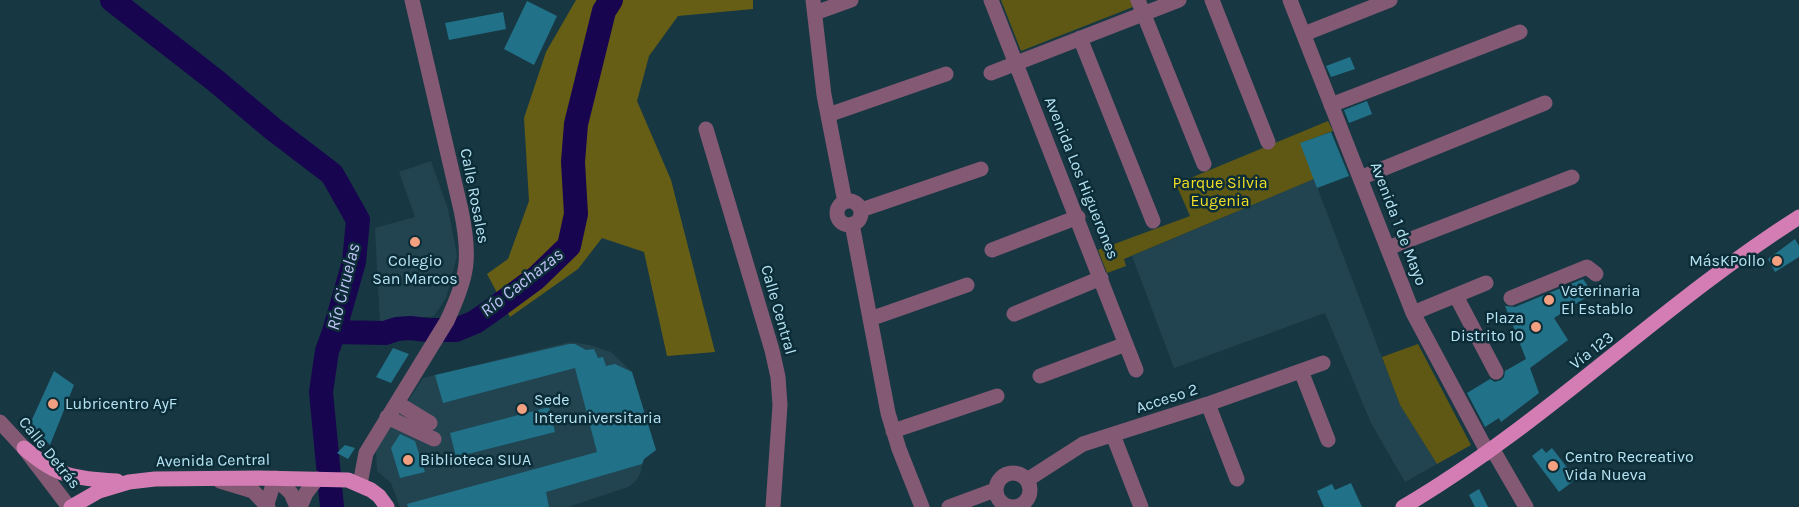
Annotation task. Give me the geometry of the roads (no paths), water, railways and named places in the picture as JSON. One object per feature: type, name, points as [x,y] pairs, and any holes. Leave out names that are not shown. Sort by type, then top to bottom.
[{"type":"main road","name":"Vía 123","points":[[1403,507],[1491,451],[1714,276],[1799,218]]},
{"type":"main road","points":[[24,448],[52,471],[65,476],[129,482]]},
{"type":"main road","name":"Avenida Central","points":[[70,507],[99,491],[129,482],[155,479],[342,479],[360,484]]},
{"type":"main road","points":[[360,484],[379,496],[387,507]]},
{"type":"street","name":"Calle Rosales","points":[[360,484],[366,453],[447,321],[465,279],[468,254],[465,232],[411,0]]},
{"type":"street","points":[[845,202],[820,65],[814,6],[851,0]]},
{"type":"street","name":"Avenida Los Higuerones","points":[[991,0],[1078,217],[1136,370]]},
{"type":"street","points":[[991,72],[1080,38],[1140,7],[1179,0]]},
{"type":"street","points":[[1212,0],[1268,142]]},
{"type":"street","name":"Avenida 1 de Mayo","points":[[1290,0],[1413,313],[1491,451],[1526,507]]},
{"type":"street","points":[[1304,34],[1390,0]]},
{"type":"street","points":[[1140,7],[1204,164]]},
{"type":"street","points":[[1331,105],[1520,32]]},
{"type":"street","points":[[1080,38],[1153,221]]},
{"type":"street","points":[[828,115],[946,74]]},
{"type":"street","points":[[1360,178],[1545,103]]},
{"type":"street","name":"Calle Central","points":[[706,129],[778,377],[780,405],[773,507]]},
{"type":"street","points":[[861,210],[981,169]]},
{"type":"street","points":[[1388,248],[1572,177]]},
{"type":"street","points":[[845,202],[853,202],[861,210],[860,217],[852,224],[845,224],[838,216],[838,209],[845,202]]},
{"type":"street","points":[[992,250],[1078,217]]},
{"type":"street","points":[[852,224],[893,431],[922,507]]},
{"type":"street","points":[[1511,298],[1587,267],[1596,274]]},
{"type":"street","points":[[1014,314],[1101,278]]},
{"type":"street","points":[[1413,313],[1486,284]]},
{"type":"street","points":[[870,319],[967,285]]},
{"type":"street","points":[[1456,296],[1496,372]]},
{"type":"street","points":[[1040,376],[1126,344]]},
{"type":"street","name":"Acceso 2","points":[[1027,480],[1083,444],[1208,404],[1323,363]]},
{"type":"street","points":[[1301,371],[1328,441]]},
{"type":"street","points":[[893,431],[997,396]]},
{"type":"street","points":[[397,403],[430,423]]},
{"type":"street","points":[[1208,404],[1236,479]]},
{"type":"street","points":[[387,417],[434,439]]},
{"type":"street","name":"Calle Detrás","points":[[0,422],[24,448],[70,507]]},
{"type":"street","points":[[1113,435],[1142,507]]},
{"type":"street","points":[[1007,473],[1018,473],[1027,480],[1030,489],[1026,505],[1015,507],[1004,505],[996,496],[998,480],[1007,473]]},
{"type":"street","points":[[213,479],[253,491],[268,505],[275,478],[291,493],[299,507]]},
{"type":"street","points":[[299,507],[306,493],[319,479]]},
{"type":"street","points":[[949,507],[995,490]]},
{"type":"waterway","name":"Río Ciruelas","points":[[112,0],[332,174],[358,220],[354,262],[327,351],[321,392],[332,507]]},
{"type":"waterway","name":"Río Cachazas","points":[[334,332],[385,333],[410,328],[456,330],[475,322],[536,278],[569,246],[576,214],[573,162],[576,124],[604,11],[611,0]]},
{"type":"place","name":"Colegio San Marcos","points":[[415,242]]},
{"type":"place","name":"MásKPollo","points":[[1777,261]]},
{"type":"place","name":"Veterinaria El Establo","points":[[1549,300]]},
{"type":"place","name":"Plaza Distrito 10","points":[[1536,327]]},
{"type":"place","name":"Lubricentro AyF","points":[[53,404]]},
{"type":"place","name":"Sede Interuniversitaria","points":[[522,409]]},
{"type":"place","name":"Biblioteca SIUA","points":[[408,460]]},
{"type":"place","name":"Centro Recreativo Vida Nueva","points":[[1553,466]]},
{"type":"park label","name":"Parque Silvia Eugenia","points":[[1220,192]]}]
